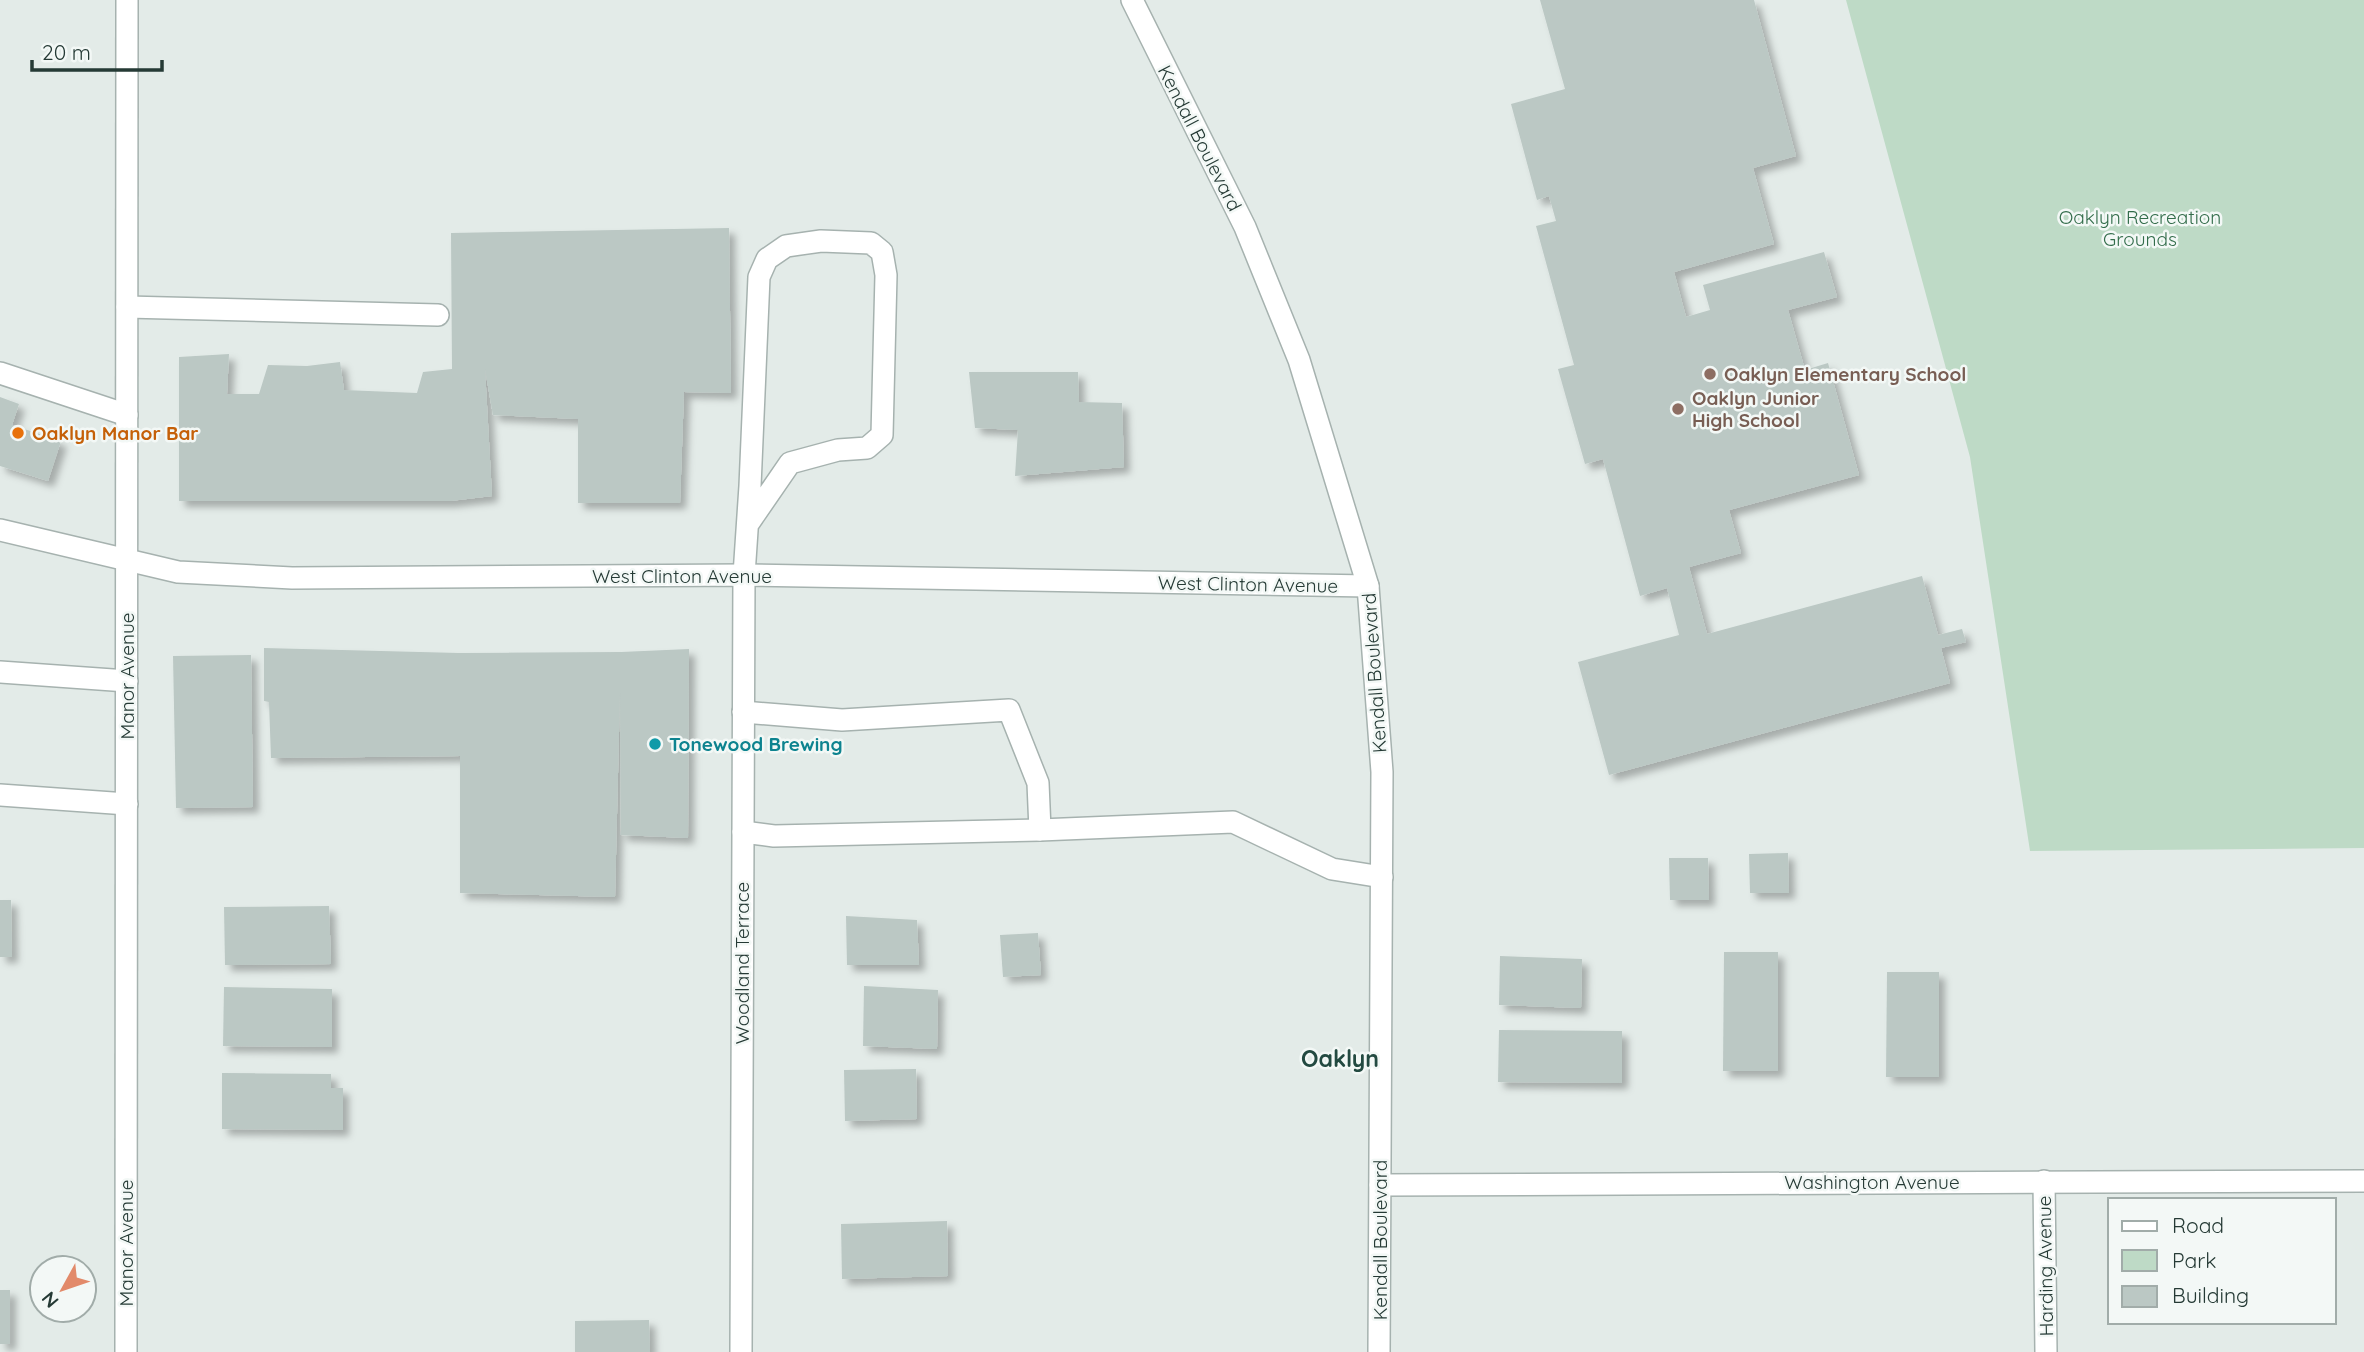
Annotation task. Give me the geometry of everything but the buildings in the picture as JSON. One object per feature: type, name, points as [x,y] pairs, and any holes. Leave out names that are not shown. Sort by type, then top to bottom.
[{"type":"street","name":"Manor Avenue","points":[[126,1352],[127,0]]},
{"type":"street","name":"Kendall Boulevard","points":[[1132,0],[1245,227],[1299,360],[1368,586],[1382,772],[1379,1352]]},
{"type":"street","name":"Woodland Terrace","points":[[741,1352],[744,575],[759,277],[768,259],[786,246],[821,242],[871,243],[882,253],[887,275],[882,435],[867,448],[838,450],[790,463],[748,524]]},
{"type":"street","points":[[127,307],[438,315]]},
{"type":"street","points":[[0,373],[127,415]]},
{"type":"street","name":"West Clinton Avenue","points":[[0,530],[178,572],[292,578],[744,575],[1368,586]]},
{"type":"street","points":[[0,672],[127,681]]},
{"type":"street","points":[[743,712],[842,720],[1010,710],[1038,783],[1040,830]]},
{"type":"street","points":[[0,795],[127,804]]},
{"type":"street","points":[[743,832],[774,836],[1040,830],[1233,822],[1332,869],[1382,877]]},
{"type":"street","name":"Harding Avenue","points":[[2044,1181],[2046,1352]]},
{"type":"street","name":"Washington Avenue","points":[[1380,1185],[2364,1181]]},
{"type":"green space","name":"Oaklyn Recreation Grounds","points":[[1846,0],[2364,0],[2364,848],[2030,851],[1970,457]]},
{"type":"place","name":"Oaklyn Elementary School","points":[[1710,374]]},
{"type":"place","name":"Oaklyn Junior High School","points":[[1678,409]]},
{"type":"place","name":"Oaklyn Manor Bar","points":[[18,433]]},
{"type":"place","name":"Tonewood Brewing","points":[[655,744]]},
{"type":"district","name":"Oaklyn","points":[[1340,1059]]}]
